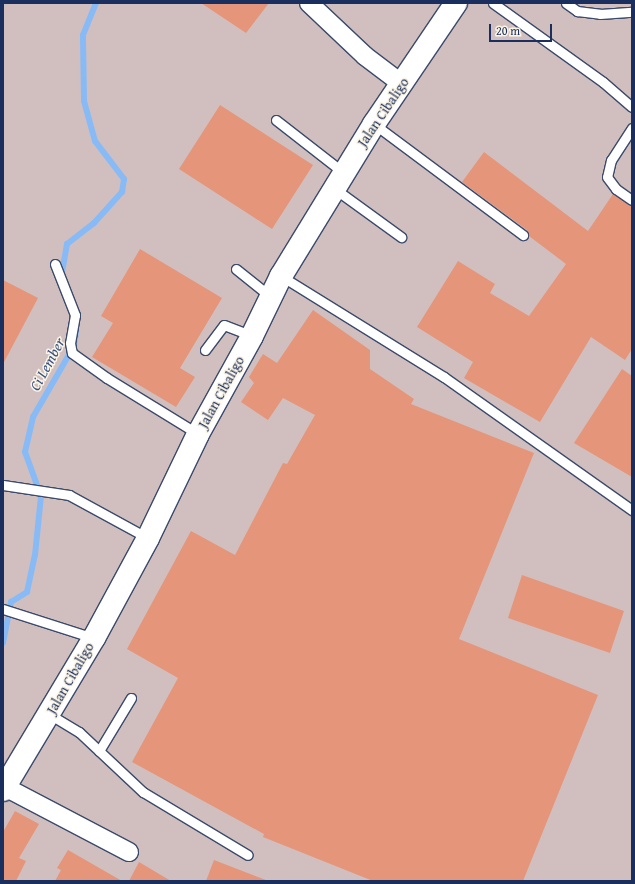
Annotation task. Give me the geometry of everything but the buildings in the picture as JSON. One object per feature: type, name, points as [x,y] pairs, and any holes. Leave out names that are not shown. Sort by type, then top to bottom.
[{"type":"main road","name":"Jalan Cibaligo","points":[[4,789],[94,638],[148,538],[198,434],[252,336],[281,276],[374,124],[456,3]]},
{"type":"street","points":[[309,3],[365,56],[402,84]]},
{"type":"street","points":[[4,789],[129,852]]},
{"type":"lane","points":[[493,3],[603,82],[632,107]]},
{"type":"lane","points":[[566,3],[577,11],[600,14],[632,12]]},
{"type":"lane","points":[[276,120],[339,181],[402,237]]},
{"type":"lane","points":[[374,124],[523,235]]},
{"type":"lane","points":[[632,128],[612,160],[607,177],[616,188],[632,200]]},
{"type":"lane","points":[[55,264],[75,315],[70,343],[72,353],[107,378],[198,434]]},
{"type":"lane","points":[[236,269],[271,297]]},
{"type":"lane","points":[[281,276],[444,378],[632,510]]},
{"type":"lane","points":[[205,350],[224,325],[252,336]]},
{"type":"lane","points":[[3,485],[14,489],[69,494],[148,538]]},
{"type":"lane","points":[[3,609],[94,638]]},
{"type":"lane","points":[[99,751],[131,698]]},
{"type":"lane","points":[[50,714],[79,732],[143,792],[248,856]]},
{"type":"shaded area","points":[[3,3],[632,3],[632,881],[3,881]]},
{"type":"waterway","name":"Ci Lember","points":[[61,278],[67,244],[94,223],[122,192],[124,179],[95,141],[84,101],[83,35],[96,3]]},
{"type":"waterway","name":"Ci Lember","points":[[3,643],[11,602],[27,592],[35,555],[41,496],[25,452],[33,417],[74,346],[76,331]]}]
